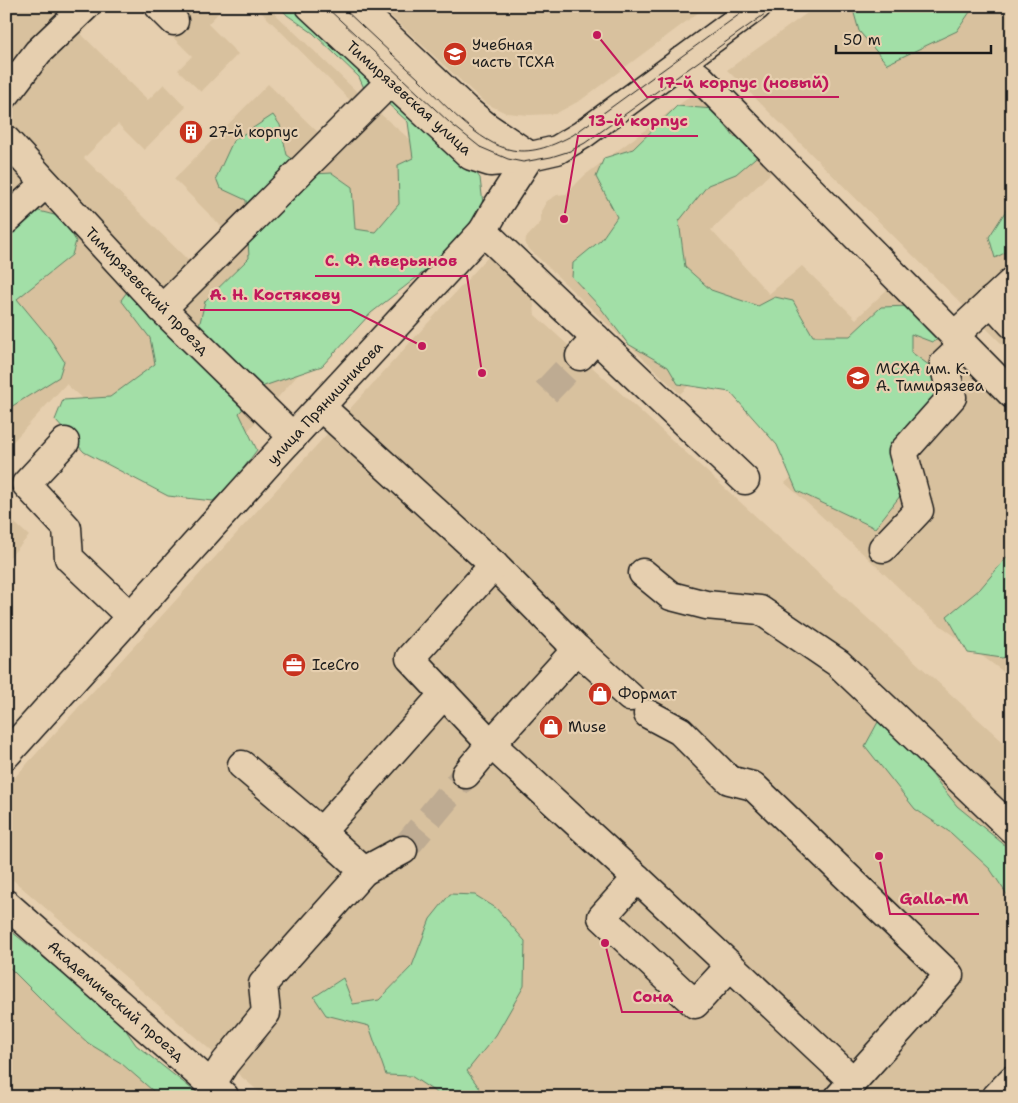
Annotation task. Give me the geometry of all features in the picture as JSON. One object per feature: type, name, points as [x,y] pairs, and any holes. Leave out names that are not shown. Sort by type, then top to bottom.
[{"type":"street","points":[[6,94],[38,52],[86,6]]},
{"type":"street","name":"Тимирязевская улица","points":[[310,6],[471,156],[490,162],[530,156]]},
{"type":"street","points":[[333,6],[438,105],[483,144],[509,155],[530,156],[557,150],[582,135],[757,6]]},
{"type":"street","name":"Тимирязевская улица","points":[[356,6],[464,109],[530,156]]},
{"type":"street","points":[[680,62],[700,78],[1012,394]]},
{"type":"street","points":[[162,309],[390,82]]},
{"type":"street","name":"Тимирязевский проезд","points":[[6,140],[162,309],[293,438]]},
{"type":"street","name":"улица Прянишникова","points":[[6,755],[130,616],[483,231],[530,156]]},
{"type":"street","points":[[6,220],[45,184]]},
{"type":"street","points":[[483,231],[588,347],[745,480]]},
{"type":"street","points":[[882,548],[919,510],[903,452],[952,397],[944,364],[958,341],[991,301],[1012,282]]},
{"type":"street","points":[[991,301],[1012,324]]},
{"type":"street","points":[[321,407],[494,565],[577,649],[639,706],[680,731],[729,780],[753,786],[949,975],[846,1089],[730,966],[491,744],[410,658],[494,565]]},
{"type":"street","points":[[66,442],[26,484],[67,528],[69,558],[130,616]]},
{"type":"street","points":[[643,573],[671,596],[706,605],[760,610],[838,663],[1012,829]]},
{"type":"street","points":[[466,774],[577,649]]},
{"type":"street","points":[[321,832],[444,694]]},
{"type":"street","points":[[242,765],[364,871]]},
{"type":"street","points":[[218,1091],[225,1062],[266,1013],[263,984],[364,871],[402,850]]},
{"type":"street","points":[[637,878],[602,917],[609,924],[695,1004],[730,966]]},
{"type":"street","name":"Академический проезд","points":[[6,904],[218,1091]]},
{"type":"street","points":[[996,1097],[1012,1080]]},
{"type":"shaded area","points":[[6,6],[108,6],[81,34],[148,100],[164,84],[186,107],[144,150],[118,124],[84,158],[194,266],[227,232],[174,179],[268,84],[326,140],[358,108],[255,6],[267,6],[377,111],[436,162],[441,216],[235,445],[192,498],[66,384],[6,449]]},
{"type":"shaded area","points":[[141,6],[225,6],[208,24],[238,54],[201,92],[178,70],[192,56]]},
{"type":"shaded area","points":[[380,6],[707,6],[581,100],[555,114],[529,115],[506,113],[485,103]]},
{"type":"shaded area","name":"МСХА им. К. А. Тимирязева","points":[[817,6],[1012,6],[1012,354],[727,70]]},
{"type":"shaded area","name":"МСХА им. К. А. Тимирязева","points":[[700,89],[777,167],[711,230],[769,294],[802,266],[856,319],[894,283],[1012,403],[1012,678],[929,617],[870,560],[785,483],[807,462],[713,362],[680,394],[525,245],[526,238],[541,222],[541,211],[547,201],[557,195],[566,194],[585,175]]},
{"type":"shaded area","points":[[497,257],[532,290],[535,315],[1012,750],[1012,1097],[265,1097],[6,874],[6,787],[487,258]]},
{"type":"shaded area","points":[[6,515],[29,536],[6,561]]},
{"type":"shaded area","points":[[6,946],[182,1097],[6,1097]]},
{"type":"green space","points":[[279,6],[301,6],[462,154],[480,178],[483,204],[459,240],[425,271],[371,313],[322,366],[264,386],[239,413],[257,450],[236,478],[213,501],[168,496],[84,452],[55,420],[63,400],[110,397],[155,364],[150,338],[121,300],[127,292],[145,307],[171,337],[198,331],[205,301],[249,258],[246,200],[220,188],[216,178],[233,141],[273,115],[280,125],[287,155],[313,174],[332,173],[352,187],[355,229],[375,232],[399,204],[398,165],[413,158],[408,122],[386,102],[367,95],[359,77],[313,33],[287,15]]},
{"type":"green space","points":[[852,6],[974,6],[957,31],[887,64],[859,31]]},
{"type":"green space","points":[[677,106],[713,109],[734,137],[756,135],[761,153],[736,174],[708,185],[679,221],[685,267],[711,290],[758,306],[775,297],[793,301],[813,336],[850,336],[881,307],[910,306],[941,338],[932,342],[911,334],[911,352],[937,371],[941,394],[904,491],[875,528],[797,491],[777,445],[730,392],[678,384],[668,367],[628,344],[600,307],[572,277],[573,263],[601,240],[617,217],[596,177],[604,158],[633,149]]},
{"type":"green space","points":[[1012,201],[1012,249],[995,258],[989,237]]},
{"type":"green space","points":[[31,209],[62,217],[76,241],[72,255],[17,299],[50,339],[64,361],[59,377],[6,410],[6,240]]},
{"type":"green space","points":[[1012,551],[1012,655],[1002,658],[968,653],[947,616],[980,589]]},
{"type":"green space","points":[[878,722],[899,733],[957,806],[1012,851],[1012,902],[990,869],[951,833],[915,809],[865,746]]},
{"type":"green space","points":[[450,894],[475,895],[496,908],[525,941],[524,986],[496,1035],[467,1071],[486,1097],[443,1097],[411,1076],[386,1075],[369,1026],[326,1015],[314,997],[343,978],[353,1004],[379,1000],[412,966],[430,919]]},
{"type":"green space","points":[[6,927],[117,1017],[136,1045],[202,1097],[160,1097],[121,1063],[88,1043],[6,964]]},
{"type":"tunnel","points":[[546,392],[580,356]]},
{"type":"tunnel","points":[[403,850],[466,774]]},
{"type":"tram line","points":[[325,6],[450,123],[480,147],[508,159],[523,162],[551,157],[570,151],[585,143],[776,6]]},
{"type":"tram line","points":[[341,6],[474,131],[499,146],[520,151],[544,148],[573,135],[751,6]]},
{"type":"place","name":"17-й корпус (новый)","points":[[597,35]]},
{"type":"place","name":"Учебная часть ТСХА","points":[[455,54]]},
{"type":"place","name":"27-й корпус","points":[[191,132]]},
{"type":"place","name":"13-й корпус","points":[[564,219]]},
{"type":"place","name":"А. Н. Костякову","points":[[422,346]]},
{"type":"place","name":"С. Ф. Аверьянов","points":[[482,373]]},
{"type":"place","name":"МСХА им. К. А. Тимирязева","points":[[858,378]]},
{"type":"place","name":"IceCro","points":[[294,665]]},
{"type":"place","name":"Формат","points":[[600,694]]},
{"type":"place","name":"Muse","points":[[551,727]]},
{"type":"place","name":"Galla-M","points":[[879,856]]},
{"type":"place","name":"Сона","points":[[605,943]]}]
